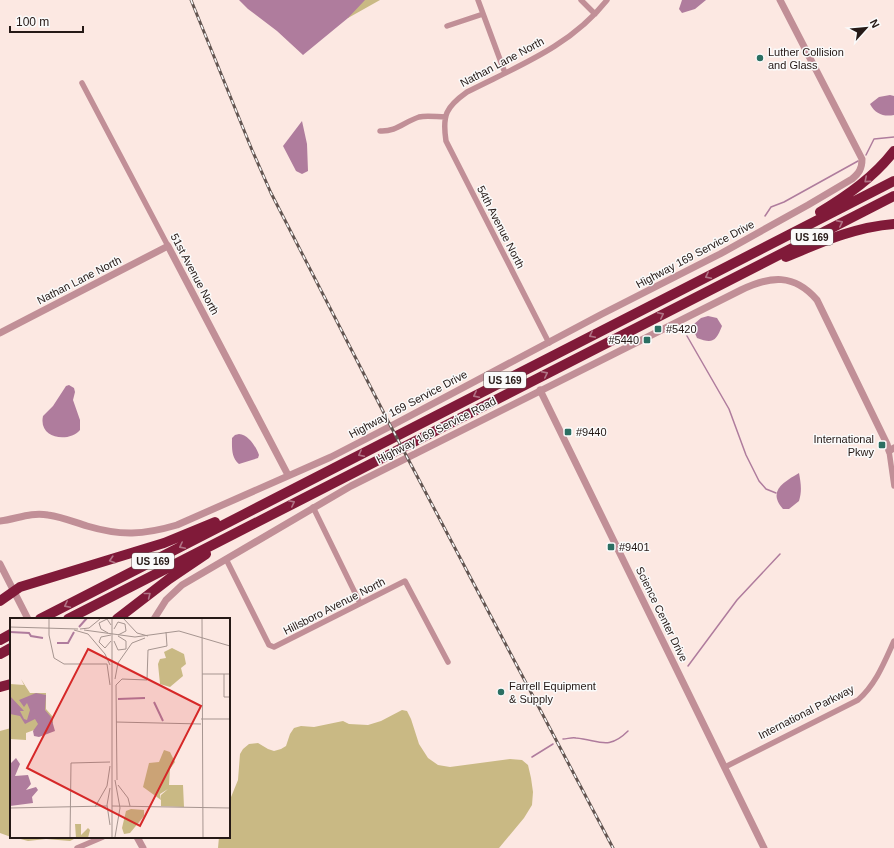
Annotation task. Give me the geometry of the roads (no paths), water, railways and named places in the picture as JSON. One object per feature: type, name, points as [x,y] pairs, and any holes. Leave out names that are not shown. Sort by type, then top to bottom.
[{"type":"highway","points":[[743,259],[849,194],[875,173],[894,151]]},
{"type":"highway","name":"US 169","points":[[42,618],[894,182]]},
{"type":"highway","name":"US 169","points":[[70,618],[894,196]]},
{"type":"highway","points":[[730,279],[759,269],[843,234],[872,226],[894,224]]},
{"type":"highway","points":[[0,601],[20,587],[164,543],[246,509],[267,502]]},
{"type":"highway","points":[[118,618],[169,579],[258,521]]},
{"type":"highway","points":[[0,640],[10,635]]},
{"type":"highway","points":[[0,654],[10,649]]},
{"type":"highway","points":[[0,687],[10,684]]},
{"type":"street","points":[[478,0],[505,73]]},
{"type":"street","points":[[581,0],[595,14]]},
{"type":"street","name":"Nathan Lane North","points":[[445,117],[456,100],[467,92],[561,43],[577,31],[607,0]]},
{"type":"street","name":"Highway 169 Service Drive","points":[[0,522],[24,515],[48,515],[115,533],[139,533],[177,525],[332,456],[382,431],[720,254],[852,179],[859,174],[862,159],[780,0]]},
{"type":"street","points":[[447,26],[484,14]]},
{"type":"street","name":"51st Avenue North","points":[[82,83],[288,475]]},
{"type":"street","points":[[380,131],[389,132],[422,116],[445,117]]},
{"type":"street","name":"54th Avenue North","points":[[445,117],[444,129],[446,142],[549,343]]},
{"type":"street","name":"Nathan Lane North","points":[[0,333],[168,246]]},
{"type":"street","name":"Highway 169 Service Road","points":[[155,618],[166,600],[176,589],[356,483],[759,282],[775,279],[788,280],[804,287],[812,295],[824,312],[887,444],[892,449]]},
{"type":"street","name":"Science Center Drive","points":[[540,390],[764,848]]},
{"type":"street","points":[[892,449],[894,486]]},
{"type":"street","points":[[313,507],[360,603]]},
{"type":"street","name":"Hillsboro Avenue North","points":[[226,559],[268,645],[271,647],[274,647],[405,581],[448,662]]},
{"type":"street","points":[[0,564],[28,618]]},
{"type":"street","name":"International Parkway","points":[[725,767],[858,700],[875,680],[894,641]]},
{"type":"street","points":[[77,848],[101,838]]},
{"type":"street","points":[[138,838],[143,848]]},
{"type":"waterway","points":[[866,155],[874,139],[894,137]]},
{"type":"waterway","points":[[765,216],[771,207],[784,202],[858,161]]},
{"type":"waterway","points":[[687,336],[729,409],[746,455],[759,481],[766,489],[776,493]]},
{"type":"waterway","points":[[688,666],[737,600],[780,554]]},
{"type":"waterway","points":[[563,739],[574,738],[609,743],[615,741],[628,731]]},
{"type":"waterway","points":[[532,757],[553,744]]},
{"type":"railway","points":[[191,0],[271,193],[388,421],[613,848]]},
{"type":"place","name":"Luther Collision and Glass","points":[[760,58]]},
{"type":"place","name":"#5420","points":[[658,329]]},
{"type":"place","name":"#5440","points":[[647,340]]},
{"type":"place","name":"#9440","points":[[568,432]]},
{"type":"place","name":"International Pkwy","points":[[882,445]]},
{"type":"place","name":"#9401","points":[[611,547]]},
{"type":"place","name":"Farrell Equipment & Supply","points":[[501,692]]}]
